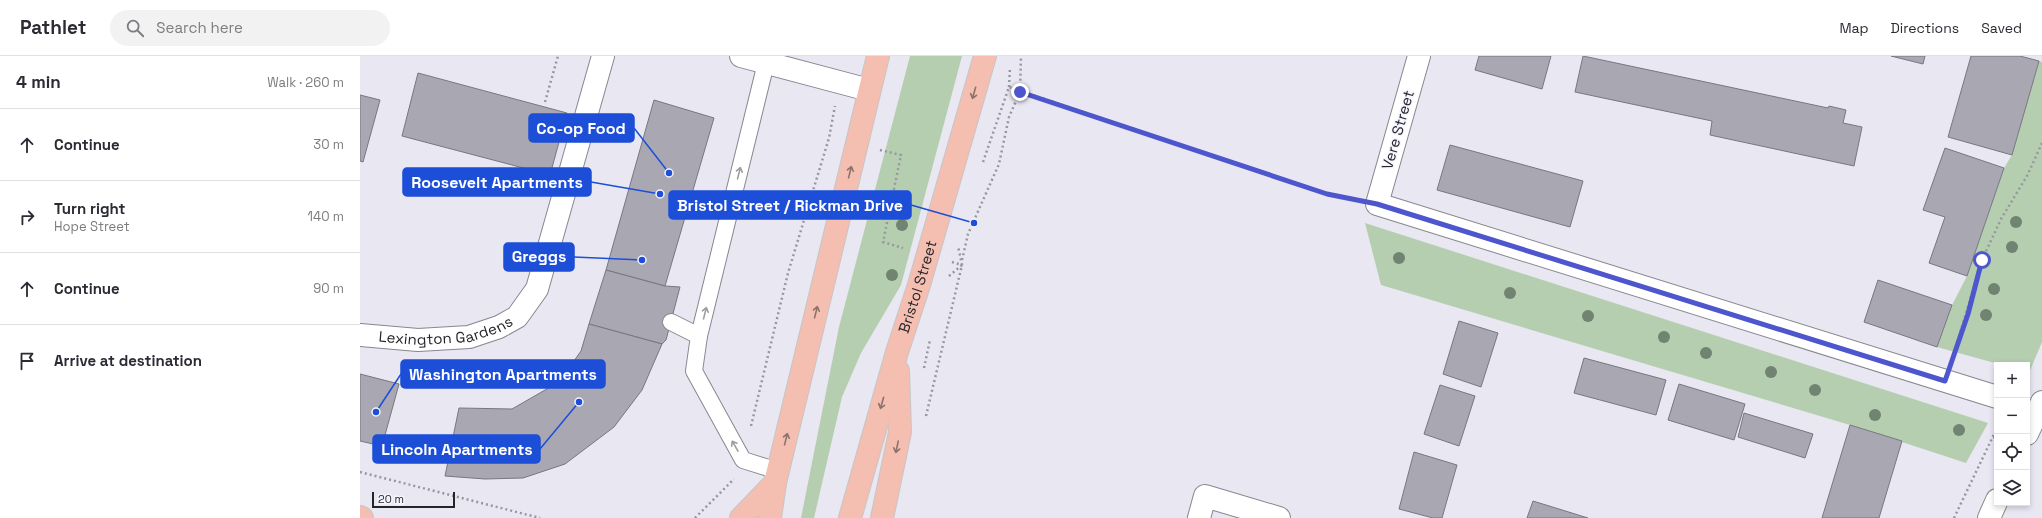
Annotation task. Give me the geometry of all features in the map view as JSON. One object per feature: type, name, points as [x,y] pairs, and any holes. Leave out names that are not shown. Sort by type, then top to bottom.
[{"type":"highway","points":[[770,518],[777,477],[878,56]]},
{"type":"highway","name":"Bristol Street","points":[[850,518],[897,352],[928,255],[985,56]]},
{"type":"highway","points":[[882,518],[900,432],[897,352]]},
{"type":"highway","points":[[741,518],[777,477]]},
{"type":"street","name":"Lexington Gardens","points":[[360,335],[418,340],[469,337],[499,327],[516,317],[537,289],[603,56]]},
{"type":"street","points":[[741,56],[869,90]]},
{"type":"street","name":"Vere Street","points":[[1377,204],[1419,56]]},
{"type":"street","points":[[1377,204],[1994,396]]},
{"type":"street","points":[[2030,424],[2036,405]]},
{"type":"street","points":[[1199,518],[1205,496],[1279,518]]},
{"type":"street","points":[[1989,518],[1994,506]]},
{"type":"lane","points":[[766,63],[699,336],[694,371],[743,460],[777,477]]},
{"type":"lane","points":[[671,322],[699,336]]},
{"type":"path","points":[[546,102],[558,56]]},
{"type":"path","points":[[926,418],[968,234],[999,164],[1009,117],[1020,92],[1021,56]]},
{"type":"path","points":[[980,170],[1009,87],[1010,64]]},
{"type":"path","points":[[695,518],[740,474],[798,235],[829,138],[840,82]]},
{"type":"path","points":[[1009,87],[1020,92],[1327,194],[1377,204]]},
{"type":"path","points":[[829,138],[901,155],[883,242],[962,265]]},
{"type":"path","points":[[1945,381],[1968,314],[1982,260],[2002,219],[2027,176],[2042,143]]},
{"type":"path","points":[[958,245],[962,265]]},
{"type":"path","points":[[947,282],[950,275],[962,265]]},
{"type":"path","points":[[923,373],[931,335]]},
{"type":"path","points":[[1954,518],[1994,434]]},
{"type":"path","points":[[360,472],[540,518]]},
{"type":"green space","points":[[910,56],[962,56],[901,285],[861,353],[842,397],[814,518],[801,518],[839,327]]},
{"type":"green space","points":[[2039,61],[2042,62],[2042,342],[2030,371],[2030,362],[1994,363],[1937,347],[1952,305],[1967,276],[2004,168],[2012,155]]},
{"type":"green space","points":[[1365,223],[1988,423],[1966,463],[1850,425],[1381,285]]},
{"type":"building","points":[[1479,56],[1551,56],[1542,89],[1475,70]]},
{"type":"building","points":[[1583,56],[1828,108],[1829,106],[1846,110],[1843,123],[1862,127],[1854,166],[1710,135],[1712,121],[1575,92]]},
{"type":"building","points":[[1891,56],[1925,56],[1923,64]]},
{"type":"building","points":[[1971,56],[2020,56],[2039,61],[2012,155],[1948,137]]},
{"type":"building","points":[[418,73],[567,113],[550,175],[402,136]]},
{"type":"building","points":[[360,95],[380,100],[363,162],[360,161]]},
{"type":"building","points":[[654,100],[714,118],[665,286],[606,270]]},
{"type":"building","points":[[1450,145],[1583,181],[1570,227],[1437,190]]},
{"type":"building","points":[[1945,148],[2004,168],[1967,276],[1929,263],[1945,217],[1923,210]]},
{"type":"building","points":[[606,270],[665,286],[680,287],[666,340],[662,344],[589,324]]},
{"type":"building","points":[[1878,280],[1952,305],[1937,347],[1864,322]]},
{"type":"building","points":[[1459,321],[1498,333],[1481,387],[1443,374]]},
{"type":"building","points":[[589,324],[662,344],[642,390],[614,427],[565,464],[523,478],[485,479],[445,476],[459,408],[512,409],[559,382],[581,351]]},
{"type":"building","points":[[1584,358],[1666,380],[1656,415],[1574,393]]},
{"type":"building","points":[[360,374],[399,384],[382,446],[360,441]]},
{"type":"building","points":[[1679,384],[1745,404],[1734,440],[1668,420]]},
{"type":"building","points":[[1440,385],[1475,396],[1459,446],[1424,434]]},
{"type":"building","points":[[1744,413],[1813,434],[1805,458],[1738,437]]},
{"type":"building","points":[[1850,425],[1902,441],[1879,518],[1822,518]]},
{"type":"building","points":[[1414,452],[1457,465],[1442,518],[1433,518],[1399,509]]},
{"type":"building","points":[[1533,501],[1588,518],[1527,518]]},
{"type":"place","name":"Co-op Food","points":[[669,173]]},
{"type":"place","name":"Roosevelt Apartments","points":[[660,194]]},
{"type":"place","name":"Bristol Street / Rickman Drive","points":[[974,223]]},
{"type":"place","name":"Greggs","points":[[642,260]]},
{"type":"place","name":"Lincoln Apartments","points":[[579,402]]},
{"type":"place","name":"Washington Apartments","points":[[376,412]]},
{"type":"route","points":[[1020,92],[1327,194],[1377,204],[1945,381],[1968,314],[1982,260]]}]
